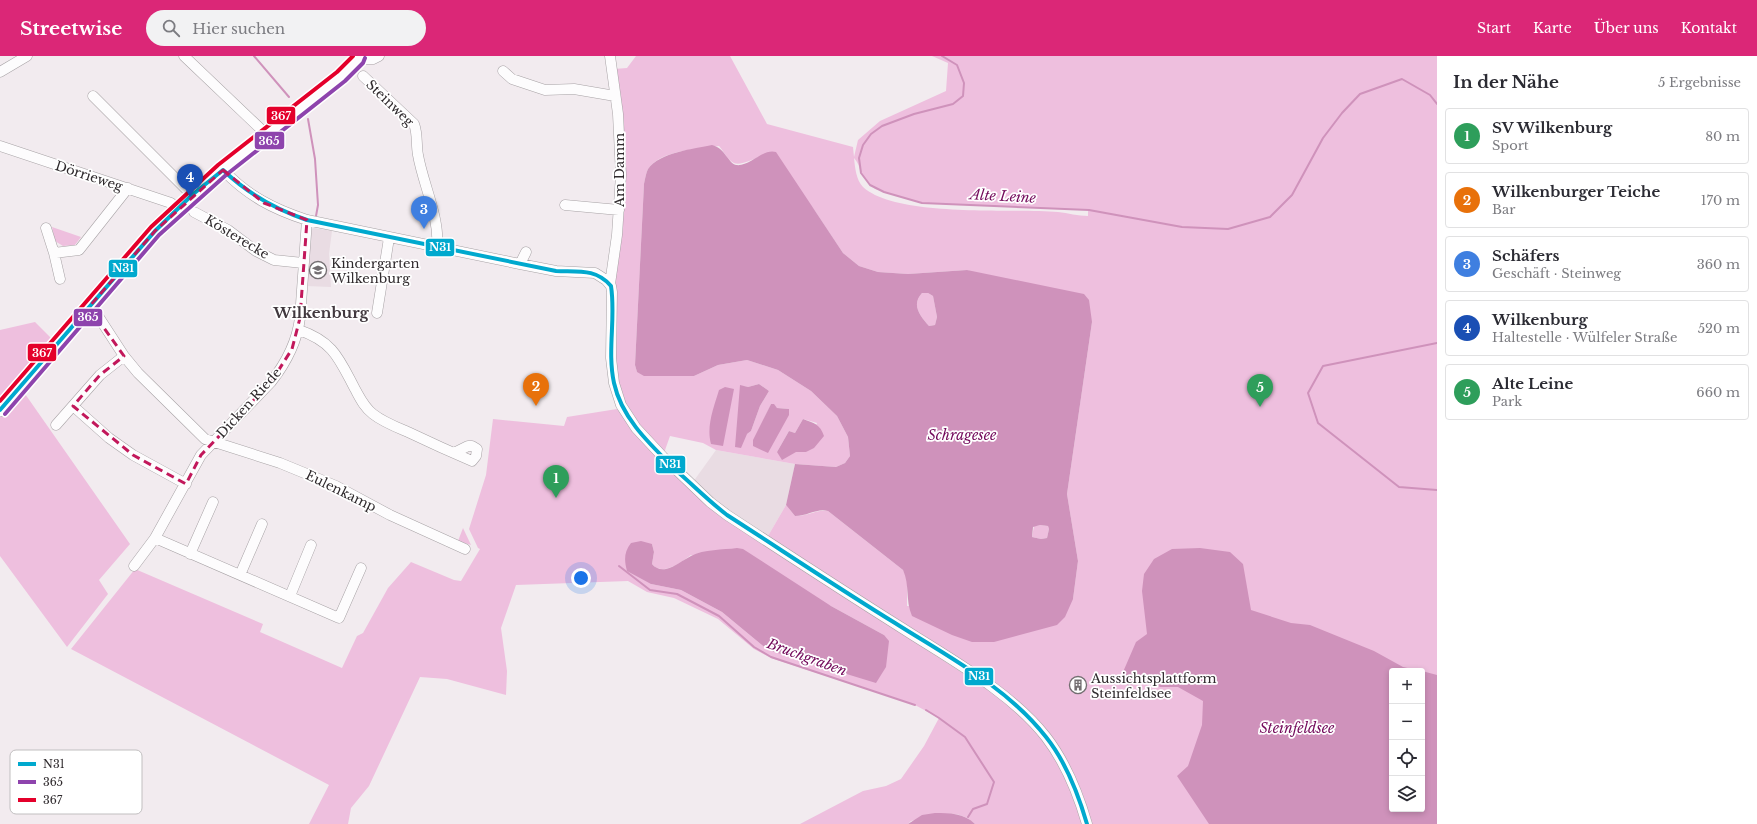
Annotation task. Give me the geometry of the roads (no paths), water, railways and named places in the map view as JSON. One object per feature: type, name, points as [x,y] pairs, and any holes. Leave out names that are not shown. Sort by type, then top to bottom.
[{"type":"main road","points":[[0,410],[155,231],[178,208],[266,135],[341,76],[359,57]]},
{"type":"street","points":[[0,72],[27,56]]},
{"type":"street","points":[[184,56],[266,135]]},
{"type":"street","points":[[359,57],[373,59],[379,56]]},
{"type":"street","name":"Am Damm","points":[[610,56],[618,114],[622,175],[610,284],[612,292],[612,371],[621,405],[636,428],[684,478],[710,502],[727,515],[950,659],[1017,707],[1046,737],[1061,759],[1074,785],[1087,824]]},
{"type":"street","points":[[503,71],[512,79],[545,90],[574,89],[615,96]]},
{"type":"street","name":"Steinweg","points":[[362,76],[414,124],[417,154],[438,234],[437,248]]},
{"type":"street","points":[[93,96],[192,195]]},
{"type":"street","name":"Dörrieweg","points":[[0,146],[128,188],[171,203],[178,208]]},
{"type":"street","points":[[223,170],[233,180],[264,203],[282,212],[307,220],[437,248],[556,271],[595,273],[602,276],[610,284]]},
{"type":"street","points":[[54,253],[80,250],[128,188]]},
{"type":"street","points":[[565,205],[619,210]]},
{"type":"street","name":"Kösterecke","points":[[194,212],[228,230],[256,251],[274,260],[303,263]]},
{"type":"street","name":"Dicken Riede","points":[[134,566],[155,538],[201,455],[271,382],[281,370],[292,349],[299,330],[307,220]]},
{"type":"street","points":[[46,228],[60,279]]},
{"type":"street","points":[[376,313],[389,238]]},
{"type":"street","points":[[520,264],[526,252]]},
{"type":"street","points":[[595,273],[608,266],[613,258]]},
{"type":"street","name":"Eulenkamp","points":[[89,307],[100,319],[124,356],[138,373],[205,439],[280,463],[336,486],[390,515],[465,549]]},
{"type":"street","points":[[299,330],[318,337],[328,345],[337,356],[363,404],[382,421],[454,453]]},
{"type":"street","points":[[56,425],[100,375],[124,356]]},
{"type":"street","points":[[72,406],[109,438],[133,455],[186,484]]},
{"type":"street","points":[[190,554],[213,502]]},
{"type":"street","points":[[240,575],[262,524]]},
{"type":"street","points":[[155,538],[339,618],[361,568]]},
{"type":"street","points":[[290,596],[312,545]]},
{"type":"water","name":"Schragesee","points":[[712,145],[720,149],[733,164],[736,165],[746,163],[771,151],[776,152],[843,253],[859,266],[878,272],[908,274],[967,270],[1084,294],[1089,300],[1092,322],[1067,494],[1078,561],[1073,599],[1065,617],[1057,625],[994,642],[972,642],[952,635],[912,616],[903,570],[828,511],[824,510],[795,516],[786,505],[795,464],[836,467],[845,463],[850,456],[848,437],[837,416],[811,391],[778,370],[747,360],[718,365],[694,376],[644,376],[637,372],[635,365],[644,184],[647,172],[653,163],[669,155]],"holes":[[[922,293],[928,293],[933,296],[937,317],[935,325],[929,326],[918,310],[917,302]],[[1040,525],[1048,526],[1049,529],[1047,538],[1041,539],[1032,537],[1033,527]]]},
{"type":"water","points":[[759,384],[769,391],[760,406],[751,431],[747,434],[741,448],[735,447],[740,385],[748,387]]},
{"type":"water","points":[[725,387],[734,389],[723,446],[711,444],[709,430],[711,417],[719,390]]},
{"type":"water","points":[[771,404],[774,404],[777,408],[789,409],[789,415],[768,453],[753,446],[753,440]]},
{"type":"water","points":[[803,419],[818,426],[824,436],[814,448],[806,452],[796,452],[782,460],[777,452],[789,431],[795,433]]},
{"type":"water","points":[[641,541],[652,544],[654,552],[652,564],[656,568],[662,569],[673,567],[691,556],[702,552],[737,548],[743,549],[831,606],[884,635],[889,641],[886,667],[876,683],[768,650],[722,612],[681,590],[651,584],[627,571],[625,560],[627,550],[631,543]]},
{"type":"water","name":"Steinfeldsee","points":[[1200,548],[1230,552],[1243,564],[1251,610],[1291,623],[1310,625],[1374,651],[1408,668],[1389,668],[1389,812],[1425,812],[1425,672],[1437,675],[1437,824],[1209,824],[1177,776],[1188,766],[1202,725],[1203,701],[1178,687],[1160,687],[1148,682],[1128,686],[1123,672],[1136,642],[1147,634],[1142,591],[1144,574],[1154,559],[1172,549]]},
{"type":"water","points":[[935,813],[961,816],[971,820],[975,824],[908,824],[922,815]]},
{"type":"waterway","name":"Bruchgraben","points":[[254,56],[289,97]]},
{"type":"waterway","name":"Alte Leine","points":[[942,56],[957,65],[964,83],[963,96],[953,104],[914,114],[882,126],[871,134],[863,145],[859,158],[861,173],[870,185],[884,192],[922,203],[1089,210],[1182,227],[1228,229],[1270,217],[1292,195],[1323,138],[1342,113],[1360,94],[1402,79],[1430,95],[1437,104]]},
{"type":"waterway","name":"Bruchgraben","points":[[308,119],[315,159],[318,205],[316,216]]},
{"type":"waterway","name":"Alte Leine","points":[[1437,343],[1323,366],[1308,393],[1318,423],[1399,487],[1437,490]]},
{"type":"waterway","name":"Bruchgraben","points":[[619,566],[650,590],[677,594],[719,616],[754,647],[771,657],[915,705]]},
{"type":"waterway","name":"Bruchgraben","points":[[926,710],[965,737],[994,782],[987,804],[973,809],[968,817]]},
{"type":"place","name":"Wilkenburg","points":[[190,197]]},
{"type":"place","name":"Schäfers","points":[[424,229]]},
{"type":"place","name":"Kindergarten Wilkenburg","points":[[318,270]]},
{"type":"place","name":"Wilkenburger Teiche","points":[[536,406]]},
{"type":"place","name":"Alte Leine","points":[[1260,407]]},
{"type":"place","name":"SV Wilkenburg","points":[[556,498]]},
{"type":"place","name":"Aussichtsplattform Steinfeldsee","points":[[1078,685]]},
{"type":"district","name":"Wilkenburg","points":[[321,312]]}]
